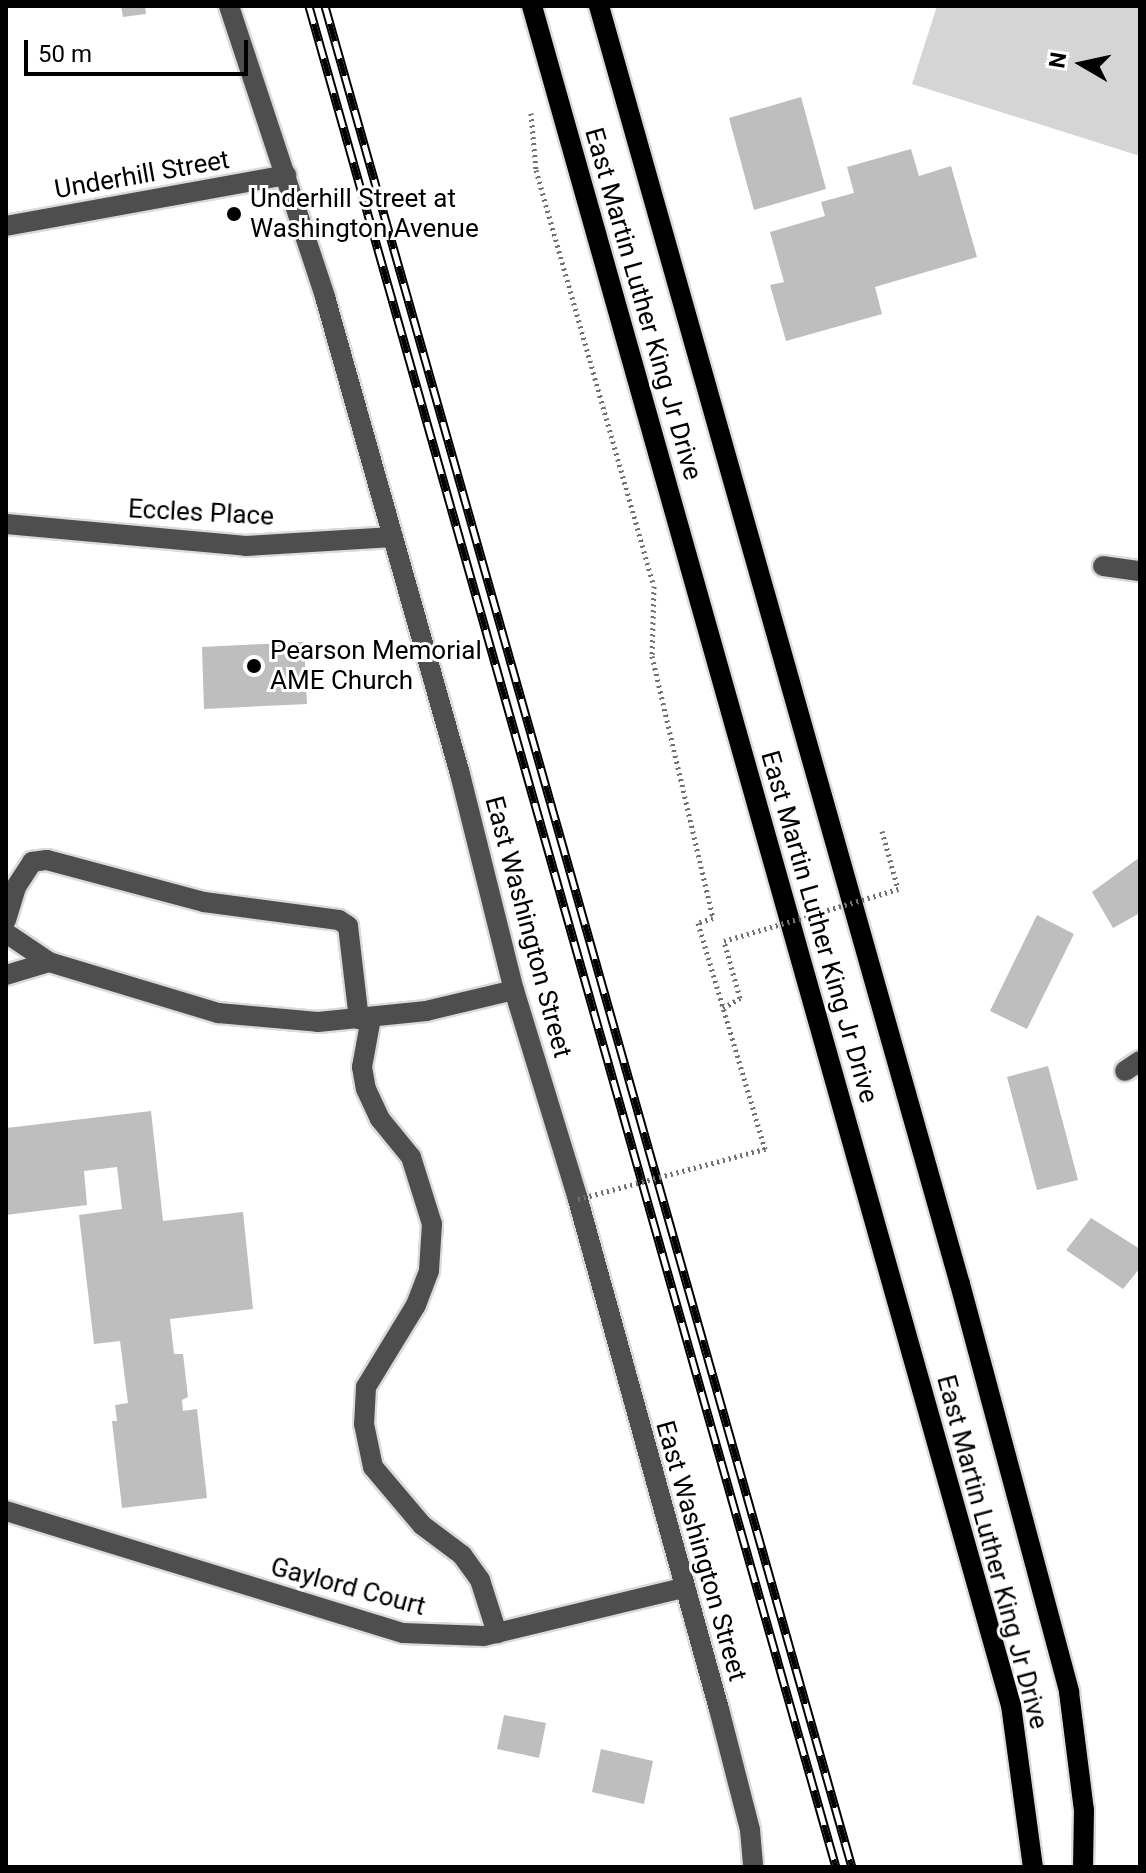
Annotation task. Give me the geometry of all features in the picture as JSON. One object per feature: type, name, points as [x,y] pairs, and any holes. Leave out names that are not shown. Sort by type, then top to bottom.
[{"type":"main road","name":"East Martin Luther King Jr Drive","points":[[532,6],[1011,1705],[1033,1867]]},
{"type":"main road","name":"East Martin Luther King Jr Drive","points":[[599,6],[960,1284],[1069,1692],[1084,1810],[1083,1867]]},
{"type":"street","name":"East Washington Street","points":[[229,6],[286,175],[393,537],[514,990],[578,1199],[750,1830],[753,1867]]},
{"type":"street","name":"Underhill Street","points":[[6,226],[286,175]]},
{"type":"street","name":"Eccles Place","points":[[6,524],[246,546],[393,537]]},
{"type":"street","points":[[1103,566],[1140,571]]},
{"type":"street","points":[[6,920],[16,887],[32,862],[47,860],[204,902],[339,920],[348,926],[365,1018],[362,1067],[366,1089],[380,1119],[411,1157],[432,1224],[429,1271],[416,1305],[366,1387],[364,1424],[373,1467],[422,1525],[462,1555],[480,1580],[497,1633]]},
{"type":"street","points":[[6,933],[49,962],[218,1013],[318,1022],[365,1018],[514,990]]},
{"type":"street","points":[[6,975],[49,962]]},
{"type":"street","name":"Gaylord Court","points":[[6,1511],[403,1633],[497,1633],[682,1588]]},
{"type":"path","points":[[531,113],[536,170],[654,586],[652,656],[713,918],[698,923],[765,1149],[578,1199]]},
{"type":"path","points":[[723,1008],[740,998],[724,941],[898,889],[882,831]]},
{"type":"shaded area","points":[[937,6],[1140,6],[1140,156],[912,84]]},
{"type":"building","points":[[121,6],[145,6],[146,14],[123,17]]},
{"type":"building","points":[[801,97],[826,189],[754,210],[729,118]]},
{"type":"building","points":[[911,149],[919,176],[951,166],[977,257],[875,287],[882,314],[786,341],[770,285],[784,282],[770,232],[825,216],[821,202],[854,193],[847,167]]},
{"type":"building","points":[[304,642],[307,704],[204,709],[202,647]]},
{"type":"building","points":[[1140,857],[1140,913],[1113,928],[1092,892]]},
{"type":"building","points":[[1037,915],[1074,934],[1027,1029],[990,1011]]},
{"type":"building","points":[[1048,1066],[1078,1180],[1037,1190],[1007,1077]]},
{"type":"building","points":[[151,1111],[163,1221],[243,1212],[253,1309],[170,1319],[174,1354],[183,1354],[188,1397],[182,1400],[183,1411],[197,1409],[207,1498],[122,1508],[112,1421],[117,1421],[115,1405],[128,1403],[120,1341],[94,1344],[79,1215],[122,1209],[117,1167],[84,1171],[87,1205],[6,1215],[6,1128]]},
{"type":"building","points":[[1091,1218],[1140,1249],[1140,1268],[1123,1289],[1066,1250]]},
{"type":"building","points":[[504,1715],[546,1723],[539,1758],[497,1749]]},
{"type":"building","points":[[601,1749],[653,1761],[644,1804],[592,1792]]},
{"type":"railway","points":[[309,6],[836,1867]]},
{"type":"railway","points":[[325,6],[852,1867]]},
{"type":"place","name":"Underhill Street at Washington Avenue","points":[[234,214]]},
{"type":"place","name":"Pearson Memorial AME Church","points":[[254,666]]}]
